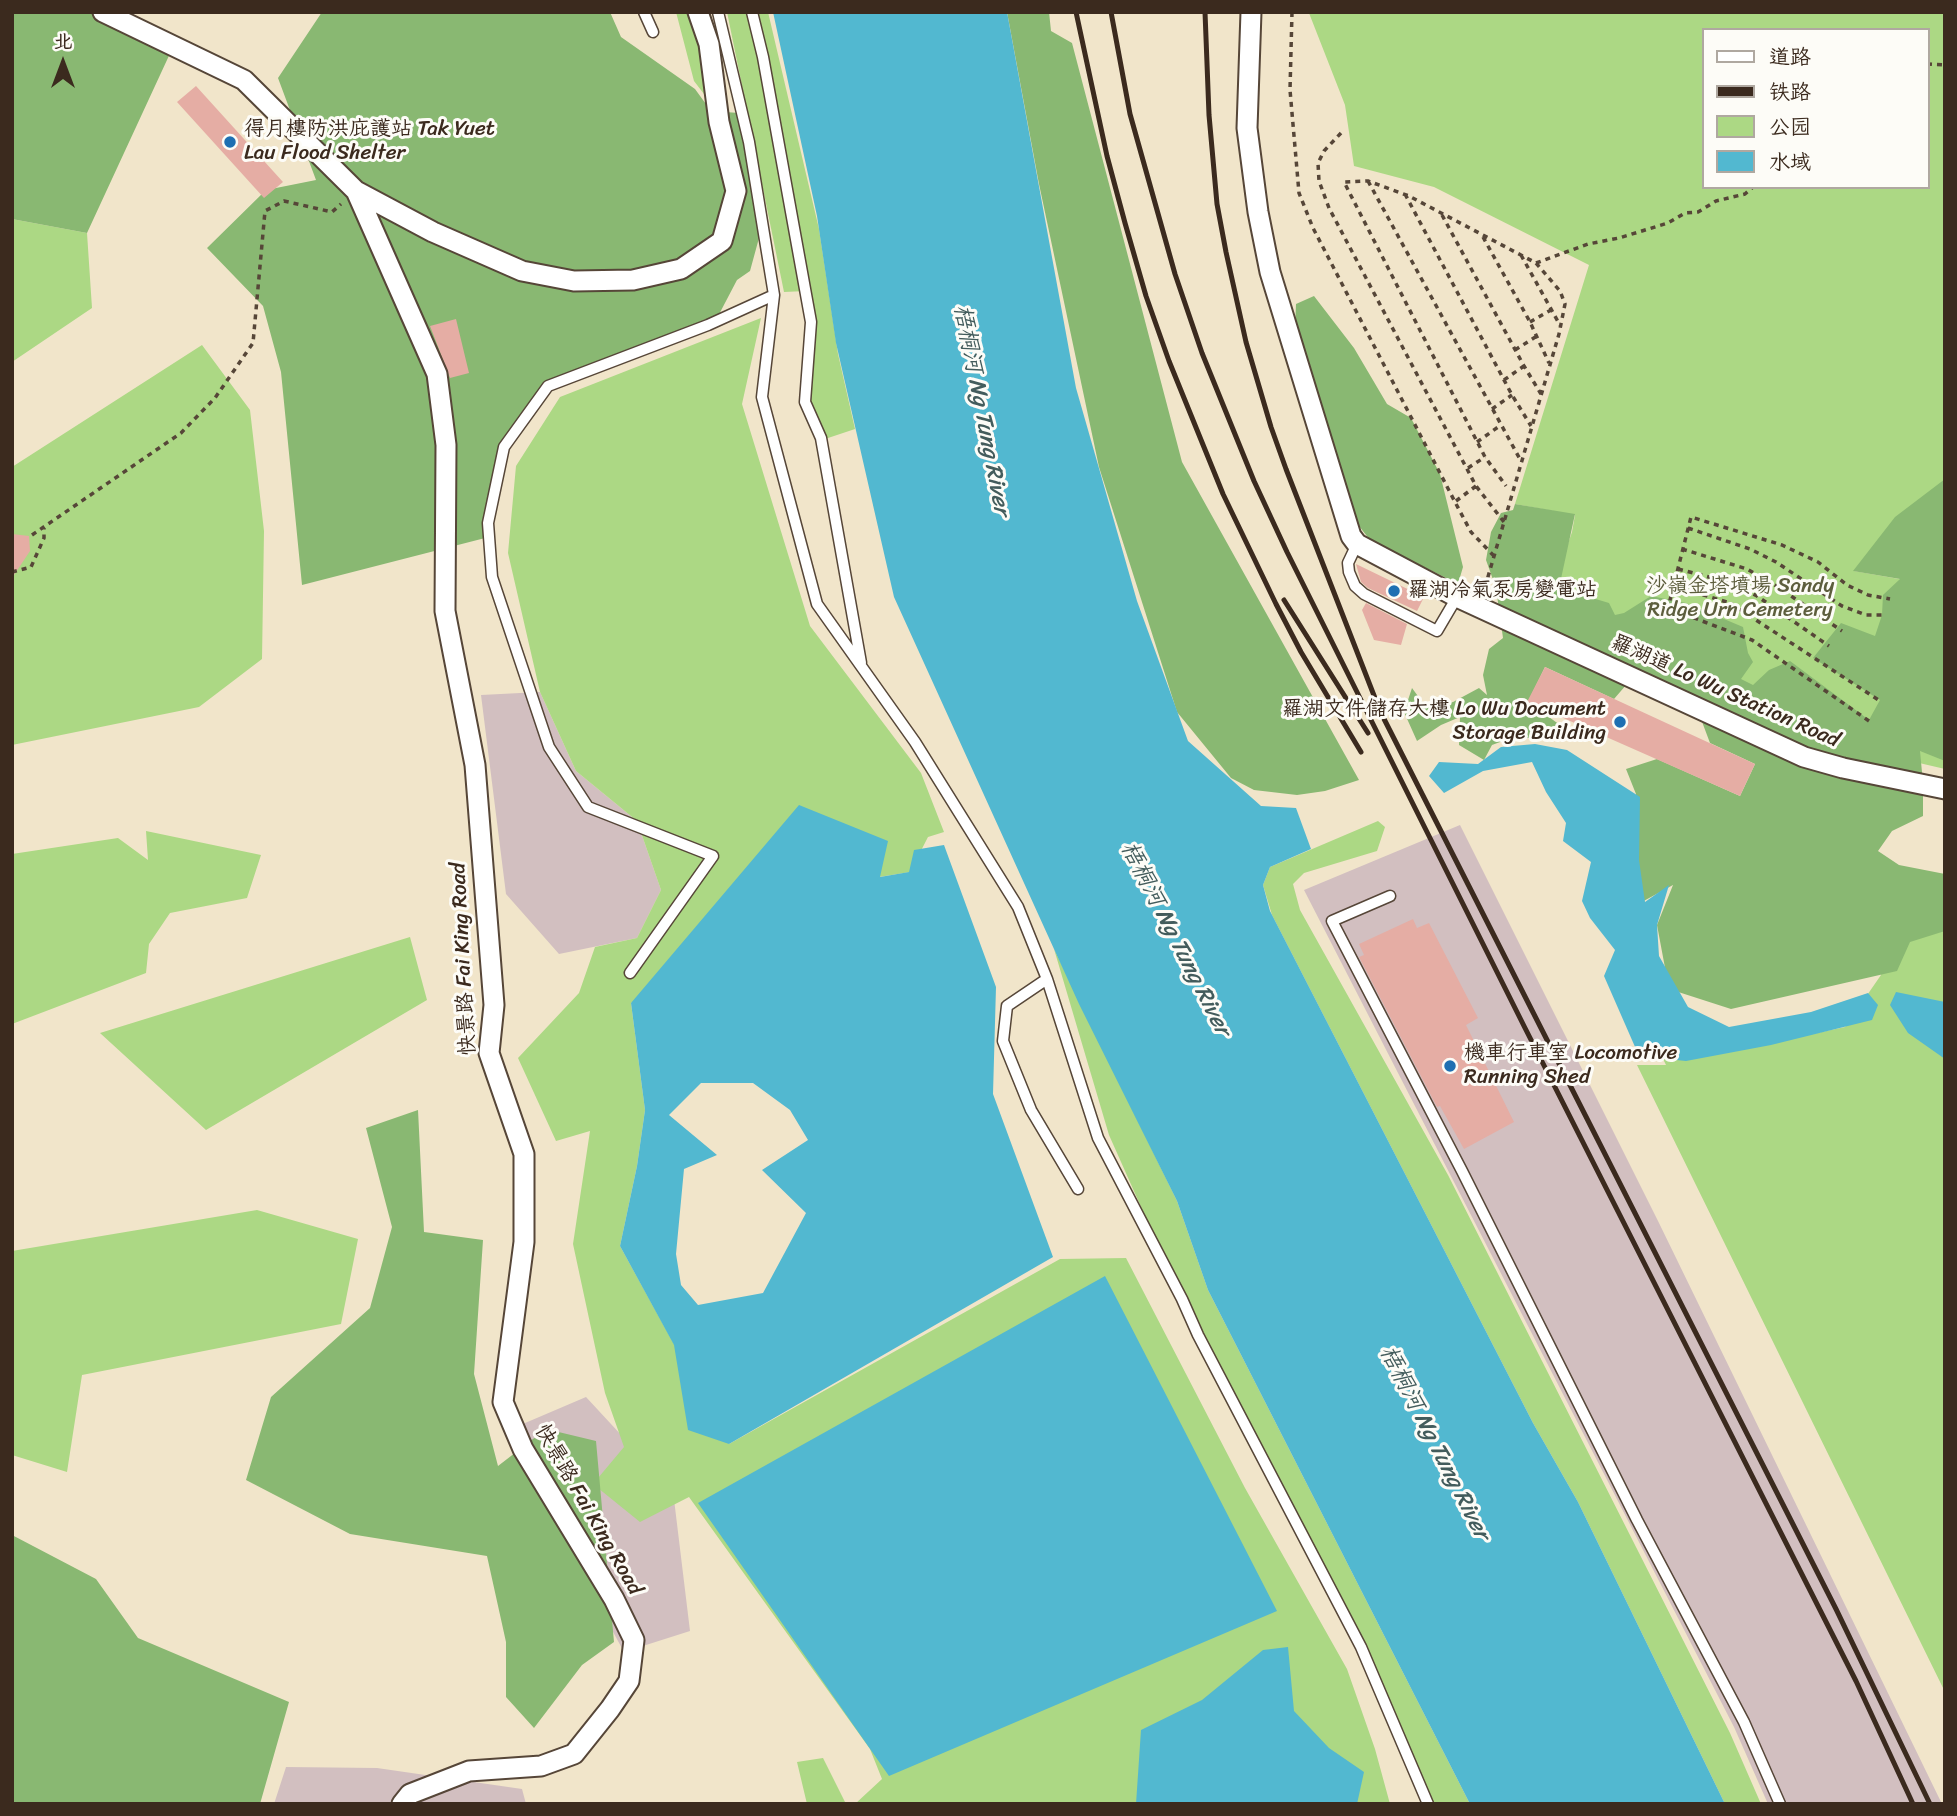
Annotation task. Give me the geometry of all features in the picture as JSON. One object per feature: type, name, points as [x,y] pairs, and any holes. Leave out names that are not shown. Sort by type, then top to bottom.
[{"type":"street","points":[[103,12],[244,80],[356,191],[433,232],[522,271],[574,281],[633,280],[681,269],[722,241],[736,191],[719,122],[709,44],[698,12]]},
{"type":"street","points":[[1251,12],[1247,128],[1258,212],[1270,272],[1351,536],[1357,544]]},
{"type":"street","name":"快景路 Fai King Road","points":[[356,191],[437,374],[446,445],[445,611],[475,765],[494,1005],[489,1053],[524,1154],[524,1242],[503,1402],[523,1449],[614,1599],[634,1640],[629,1681],[574,1754],[541,1766],[469,1771],[410,1794],[402,1804]]},
{"type":"street","name":"羅湖道 Lo Wu Station Road","points":[[1357,544],[1457,597],[1804,757],[1945,789]]},
{"type":"lane","points":[[644,12],[653,32]]},
{"type":"lane","points":[[718,12],[749,142],[774,295],[762,397],[817,604],[915,742],[1018,907],[1047,979],[1098,1138],[1361,1647],[1428,1804]]},
{"type":"lane","points":[[752,12],[763,57],[811,322],[805,402],[821,438],[861,667]]},
{"type":"lane","points":[[630,973],[713,856],[588,807],[549,747],[492,577],[488,523],[504,447],[548,386],[708,325],[774,295]]},
{"type":"lane","points":[[1357,544],[1348,563],[1349,572],[1355,586],[1364,594],[1437,631],[1457,597]]},
{"type":"lane","points":[[1390,896],[1332,921],[1462,1171],[1637,1520],[1744,1722],[1780,1804]]},
{"type":"lane","points":[[1047,979],[1007,1006],[1003,1041],[1031,1110],[1078,1188]]},
{"type":"path","points":[[1292,12],[1290,90],[1298,193],[1313,229],[1471,532],[1494,556]]},
{"type":"path","points":[[1341,133],[1324,151],[1318,163],[1319,181],[1329,208],[1476,485],[1504,522]]},
{"type":"path","points":[[1368,181],[1521,461]]},
{"type":"path","points":[[1485,587],[1561,327],[1565,304],[1560,291],[1536,263],[1405,194],[1368,181],[1344,182],[1485,457],[1506,485]]},
{"type":"path","points":[[1536,263],[1588,244],[1619,239],[1668,223],[1685,213],[1698,212],[1716,201],[1745,194],[1751,189]]},
{"type":"path","points":[[32,535],[181,433],[223,387],[253,343],[265,211],[284,201],[332,212],[356,191]]},
{"type":"path","points":[[1405,194],[1531,426]]},
{"type":"path","points":[[1442,214],[1541,394]]},
{"type":"path","points":[[1481,235],[1530,322],[1550,365]]},
{"type":"path","points":[[1521,255],[1561,327]]},
{"type":"path","points":[[1530,322],[1551,310]]},
{"type":"path","points":[[1515,350],[1537,336]]},
{"type":"path","points":[[1504,380],[1524,366]]},
{"type":"path","points":[[1492,410],[1512,395]]},
{"type":"path","points":[[1477,442],[1501,425]]},
{"type":"path","points":[[1468,468],[1485,457]]},
{"type":"path","points":[[1455,502],[1476,485]]},
{"type":"path","points":[[1870,720],[1752,640],[1668,608],[1691,516],[1782,545],[1818,562],[1847,585],[1868,595],[1890,599]]},
{"type":"path","points":[[12,572],[31,567],[44,538],[44,526]]},
{"type":"path","points":[[1688,528],[1750,549],[1842,606],[1866,615],[1882,615]]},
{"type":"path","points":[[1682,549],[1747,569],[1842,631]]},
{"type":"path","points":[[1678,569],[1732,583],[1757,596],[1829,646]]},
{"type":"path","points":[[1674,586],[1730,603],[1880,701]]},
{"type":"shaded area","points":[[540,692],[576,771],[637,821],[661,890],[637,938],[559,954],[506,894],[481,695]]},
{"type":"shaded area","points":[[1460,825],[1659,1223],[1942,1804],[1768,1804],[1734,1727],[1304,890]]},
{"type":"shaded area","points":[[586,1397],[673,1491],[690,1631],[624,1652],[504,1432]]},
{"type":"shaded area","points":[[286,1767],[377,1768],[522,1789],[526,1804],[274,1804]]},
{"type":"green space","points":[[12,12],[103,12],[173,47],[87,233],[12,219]]},
{"type":"green space","points":[[322,12],[610,12],[621,37],[695,89],[711,111],[739,113],[762,227],[750,271],[737,280],[715,322],[543,393],[502,459],[489,537],[302,585],[281,372],[263,306],[207,248],[266,190],[316,180],[278,78]]},
{"type":"green space","points":[[676,12],[690,12],[705,73],[707,98],[694,81]]},
{"type":"green space","points":[[727,12],[768,12],[819,229],[838,354],[855,429],[825,439],[805,402],[815,313],[774,113],[806,291],[784,292]]},
{"type":"green space","points":[[1007,12],[1049,12],[1051,31],[1072,43],[1182,462],[1359,780],[1325,791],[1297,795],[1254,790],[1231,778],[1177,712],[1099,467],[1039,184]]},
{"type":"green space","name":"沙嶺金塔墳場 Sandy Ridge Urn Cemetery","points":[[1945,12],[1945,480],[1854,571],[1916,582],[1945,598],[1945,769],[1829,742],[1545,611],[1572,532],[1575,515],[1515,504],[1589,265],[1434,187],[1354,166],[1345,105],[1309,13]]},
{"type":"green space","points":[[12,219],[87,233],[92,308],[12,362]]},
{"type":"green space","points":[[1314,296],[1354,348],[1387,404],[1411,418],[1440,474],[1463,567],[1458,584],[1370,540],[1359,526],[1353,507],[1338,507],[1294,356],[1296,304]]},
{"type":"green space","points":[[761,318],[742,404],[810,626],[921,773],[944,832],[928,837],[910,872],[879,877],[631,1003],[645,1110],[637,1166],[620,1246],[729,1444],[1060,1259],[1126,1258],[1245,1488],[1347,1669],[1375,1749],[1390,1804],[855,1804],[882,1779],[870,1749],[689,1497],[640,1522],[593,1484],[624,1447],[605,1393],[573,1244],[590,1131],[556,1141],[518,1058],[579,993],[595,947],[637,938],[661,890],[637,821],[576,771],[540,692],[508,553],[516,466],[560,397]]},
{"type":"green space","points":[[202,345],[250,410],[264,531],[262,659],[199,707],[12,745],[12,467]]},
{"type":"green space","points":[[1945,479],[1945,761],[1920,751],[1923,816],[1892,831],[1878,851],[1899,865],[1945,874],[1945,931],[1910,942],[1897,971],[1731,1009],[1669,989],[1657,925],[1673,885],[1640,903],[1636,794],[1626,769],[1657,759],[1740,796],[1755,764],[1710,743],[1698,711],[1633,677],[1614,699],[1545,667],[1528,702],[1567,730],[1549,738],[1511,738],[1492,745],[1484,760],[1459,745],[1460,717],[1441,725],[1417,741],[1404,712],[1412,688],[1423,703],[1438,705],[1453,702],[1479,688],[1487,695],[1483,675],[1489,649],[1503,638],[1496,588],[1486,560],[1491,532],[1501,513],[1513,510],[1515,504],[1575,514],[1559,588],[1609,603],[1615,615],[1624,613],[1651,596],[1686,603],[1743,627],[1748,653],[1753,662],[1741,679],[1753,685],[1769,670],[1790,661],[1869,720],[1880,700],[1813,658],[1841,623],[1875,636],[1882,615],[1883,595],[1900,579],[1853,571],[1895,517]]},
{"type":"green space","points":[[1378,821],[1385,827],[1377,851],[1304,873],[1293,884],[1300,910],[1448,1175],[1730,1733],[1761,1804],[1725,1804],[1578,1502],[1533,1423],[1272,915],[1263,885],[1270,867]]},
{"type":"green space","points":[[146,831],[261,855],[247,898],[170,913],[149,944],[146,973],[12,1024],[12,854],[118,838],[148,860]]},
{"type":"green space","points":[[1856,860],[1945,927],[1945,1692],[1637,1065],[1666,1065],[1640,1011],[1742,1049],[1845,1027],[1881,975]]},
{"type":"green space","points":[[410,937],[427,1000],[206,1130],[100,1033]]},
{"type":"green space","points":[[1054,949],[1177,1201],[1208,1290],[1470,1804],[1428,1804],[1388,1710],[1182,1299],[1109,1135]]},
{"type":"green space","points":[[418,1110],[424,1232],[483,1240],[474,1374],[498,1466],[546,1429],[596,1441],[614,1642],[582,1665],[534,1728],[506,1697],[506,1642],[487,1556],[350,1534],[246,1480],[271,1397],[370,1308],[392,1227],[366,1128]]},
{"type":"green space","points":[[257,1210],[358,1239],[341,1324],[82,1375],[67,1472],[12,1455],[12,1251]]},
{"type":"green space","points":[[12,1535],[96,1579],[138,1638],[289,1702],[260,1804],[12,1804]]},
{"type":"green space","points":[[823,1758],[846,1804],[807,1804],[797,1762]]},
{"type":"water","name":"梧桐河 Ng Tung River","points":[[773,12],[1007,12],[1076,388],[1137,601],[1188,741],[1261,806],[1296,808],[1311,849],[1270,867],[1263,885],[1270,911],[1533,1423],[1578,1502],[1725,1804],[1470,1804],[1208,1290],[1177,1201],[1079,1004],[894,597],[836,343],[817,216]]},
{"type":"water","points":[[1535,744],[1567,750],[1640,797],[1639,860],[1645,902],[1669,885],[1657,925],[1659,956],[1688,1007],[1729,1027],[1811,1012],[1868,993],[1878,1005],[1872,1020],[1771,1045],[1686,1061],[1639,1056],[1604,976],[1615,950],[1590,918],[1582,901],[1591,862],[1563,841],[1566,823],[1546,792],[1532,762],[1483,771],[1444,793],[1429,776],[1439,762],[1478,764],[1501,747]]},
{"type":"water","points":[[799,805],[888,841],[880,877],[909,872],[914,850],[944,845],[996,987],[993,1094],[1053,1257],[729,1444],[688,1430],[674,1345],[620,1246],[637,1166],[645,1110],[631,1003]],"holes":[[[701,1083],[753,1083],[790,1110],[808,1140],[762,1170],[806,1213],[763,1293],[698,1305],[681,1285],[676,1254],[684,1169],[717,1155],[669,1115]]]},
{"type":"water","points":[[1896,992],[1945,1002],[1945,1059],[1908,1033],[1890,1005]]},
{"type":"water","points":[[1105,1276],[1277,1611],[889,1776],[698,1503]]},
{"type":"water","points":[[1288,1647],[1294,1711],[1329,1748],[1364,1772],[1357,1804],[1136,1804],[1141,1730],[1202,1700],[1263,1650]]},
{"type":"building","name":"得月樓防洪庇護站 Tak Yuet Lau Flood Shelter","points":[[196,86],[283,182],[264,198],[177,102]]},
{"type":"building","points":[[456,319],[469,373],[450,378],[430,326]]},
{"type":"building","points":[[12,534],[29,536],[30,551],[12,578]]},
{"type":"building","name":"羅湖冷氣泵房變電站","points":[[1356,564],[1424,597],[1417,611],[1368,588],[1361,582]]},
{"type":"building","points":[[1366,603],[1407,624],[1401,645],[1374,640],[1362,610]]},
{"type":"building","name":"羅湖文件儲存大樓 Lo Wu Document Storage Building","points":[[1545,667],[1755,764],[1740,796],[1527,702]]},
{"type":"building","name":"機車行車室 Locomotive Running Shed","points":[[1413,919],[1417,928],[1429,923],[1478,1018],[1466,1025],[1514,1122],[1464,1149],[1440,1106],[1437,1107],[1359,957],[1364,955],[1359,944]]},
{"type":"railway","points":[[1076,12],[1107,156],[1146,296],[1169,361],[1223,494],[1276,604],[1301,652],[1361,752]]},
{"type":"railway","points":[[1111,12],[1130,114],[1175,274],[1202,353],[1254,481],[1524,1026],[1856,1681],[1913,1804]]},
{"type":"railway","points":[[1205,12],[1209,115],[1217,204],[1246,342],[1286,469],[1380,711],[1836,1609],[1930,1804]]},
{"type":"railway","points":[[1284,600],[1368,733]]},
{"type":"place","name":"得月樓防洪庇護站 Tak Yuet Lau Flood Shelter","points":[[230,142]]},
{"type":"place","name":"羅湖冷氣泵房變電站","points":[[1394,591]]},
{"type":"place","name":"羅湖文件儲存大樓 Lo Wu Document Storage Building","points":[[1620,722]]},
{"type":"place","name":"機車行車室 Locomotive Running Shed","points":[[1450,1066]]}]
